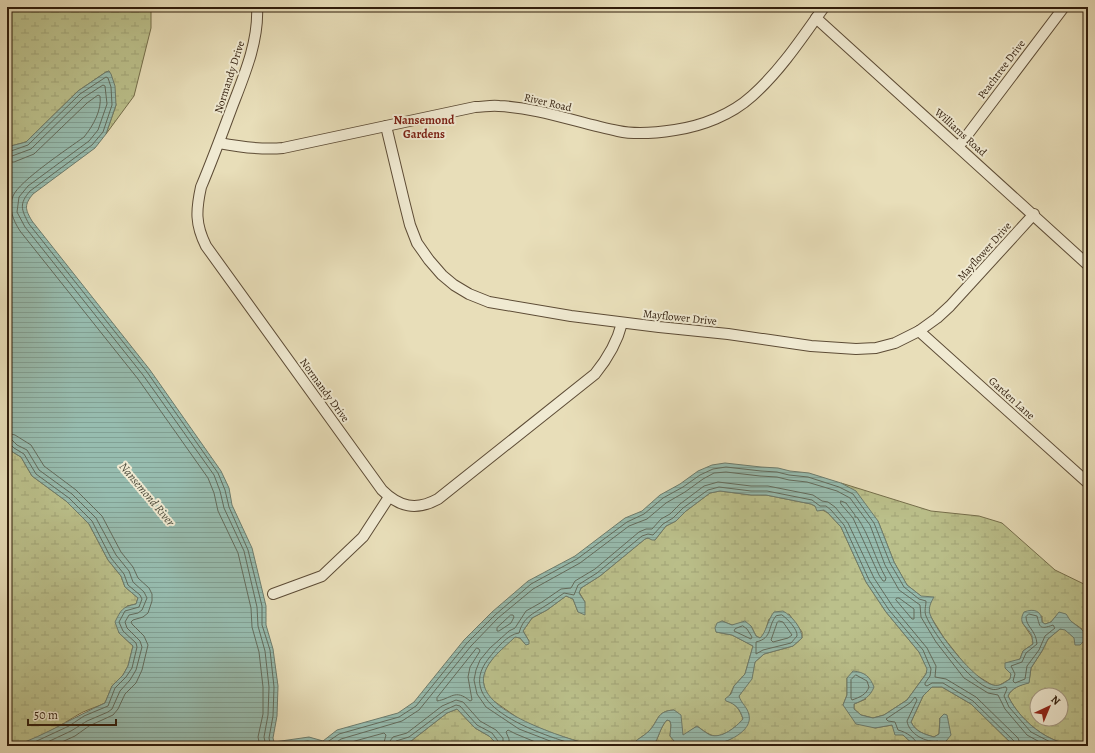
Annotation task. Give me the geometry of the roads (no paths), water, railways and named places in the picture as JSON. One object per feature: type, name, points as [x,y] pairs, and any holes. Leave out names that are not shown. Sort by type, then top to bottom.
[{"type":"street","name":"Normandy Drive","points":[[256,7],[255,31],[252,48],[242,82],[201,187],[197,220],[200,234],[206,246],[382,490],[399,503],[410,506],[420,506],[438,499],[595,374],[615,345],[622,323]]},
{"type":"street","name":"River Road","points":[[218,143],[266,150],[283,148],[475,107],[498,106],[520,108],[619,132],[642,134],[659,133],[686,128],[707,122],[726,113],[752,97],[778,68],[824,7]]},
{"type":"street","name":"Peachtree Drive","points":[[959,146],[1064,7]]},
{"type":"street","name":"Williams Road","points":[[816,18],[1034,214],[1088,265]]},
{"type":"street","name":"Mayflower Drive","points":[[386,126],[410,225],[417,243],[442,275],[454,285],[469,294],[489,302],[622,323],[728,334],[812,346],[856,349],[876,348],[895,343],[918,331],[937,318],[950,306],[1034,214]]},
{"type":"street","name":"Garden Lane","points":[[918,331],[1088,484]]},
{"type":"street","points":[[273,594],[322,576],[363,537],[389,496]]},
{"type":"water","name":"Nansemond River","points":[[109,71],[111,74],[115,86],[116,105],[106,134],[95,148],[33,194],[26,207],[32,221],[150,370],[221,471],[229,488],[232,505],[252,548],[266,606],[266,625],[273,649],[278,686],[277,716],[273,738],[274,742],[309,737],[323,741],[337,730],[398,713],[414,702],[464,640],[492,612],[528,581],[575,556],[625,518],[642,511],[660,495],[680,484],[698,471],[712,465],[725,463],[778,468],[809,473],[841,483],[856,491],[878,521],[894,562],[907,585],[921,596],[934,597],[930,605],[929,612],[940,632],[957,655],[976,675],[985,682],[993,685],[1000,685],[1010,679],[1011,674],[1005,668],[1005,663],[1020,659],[1023,651],[1033,644],[1032,636],[1022,622],[1024,612],[1031,610],[1037,611],[1041,615],[1042,622],[1045,624],[1051,622],[1059,612],[1066,614],[1071,621],[1084,632],[1084,641],[1080,645],[1075,645],[1074,638],[1065,630],[1060,629],[1048,639],[1031,668],[1029,683],[1014,689],[1008,696],[1021,716],[1029,723],[1029,727],[1034,727],[1052,739],[1064,743],[1076,745],[1088,744],[1088,746],[1014,746],[971,704],[942,687],[932,687],[923,696],[911,722],[924,734],[934,737],[939,734],[940,718],[944,714],[947,715],[951,735],[942,746],[915,746],[903,735],[895,735],[892,725],[875,728],[856,724],[843,705],[847,695],[847,678],[853,671],[866,676],[871,680],[874,687],[866,698],[854,704],[854,709],[861,715],[873,718],[884,715],[907,700],[926,674],[927,669],[919,652],[886,612],[866,582],[841,527],[828,513],[824,510],[817,511],[815,506],[811,504],[766,495],[751,495],[720,491],[710,493],[686,511],[676,521],[666,526],[655,540],[648,538],[645,539],[600,576],[581,588],[579,593],[585,602],[585,615],[578,612],[573,599],[566,596],[547,610],[532,618],[523,631],[529,641],[529,644],[526,645],[520,638],[515,637],[497,654],[486,669],[484,675],[485,688],[494,701],[508,712],[545,730],[593,746],[491,746],[495,742],[489,736],[475,728],[457,709],[447,713],[411,741],[391,746],[14,746],[37,737],[105,703],[112,686],[123,675],[128,666],[133,646],[119,633],[115,622],[122,610],[128,606],[136,604],[138,598],[125,587],[121,576],[108,560],[89,524],[66,501],[32,476],[21,457],[11,451],[7,446],[7,147],[26,142],[78,91]]},
{"type":"water","points":[[783,611],[796,623],[802,634],[802,638],[793,646],[764,654],[755,662],[752,679],[739,696],[749,715],[749,721],[743,731],[737,736],[724,742],[708,744],[694,742],[690,746],[678,746],[670,736],[671,725],[670,721],[667,720],[653,746],[632,746],[649,731],[661,714],[668,711],[674,710],[681,715],[683,735],[697,726],[710,735],[715,736],[728,732],[737,725],[743,719],[740,712],[735,705],[726,701],[725,699],[731,694],[734,686],[745,674],[753,646],[732,635],[716,632],[715,628],[717,623],[722,621],[732,625],[745,621],[751,626],[756,636],[760,638],[774,612]]},
{"type":"district","name":"Nansemond Gardens","points":[[424,127]]}]
